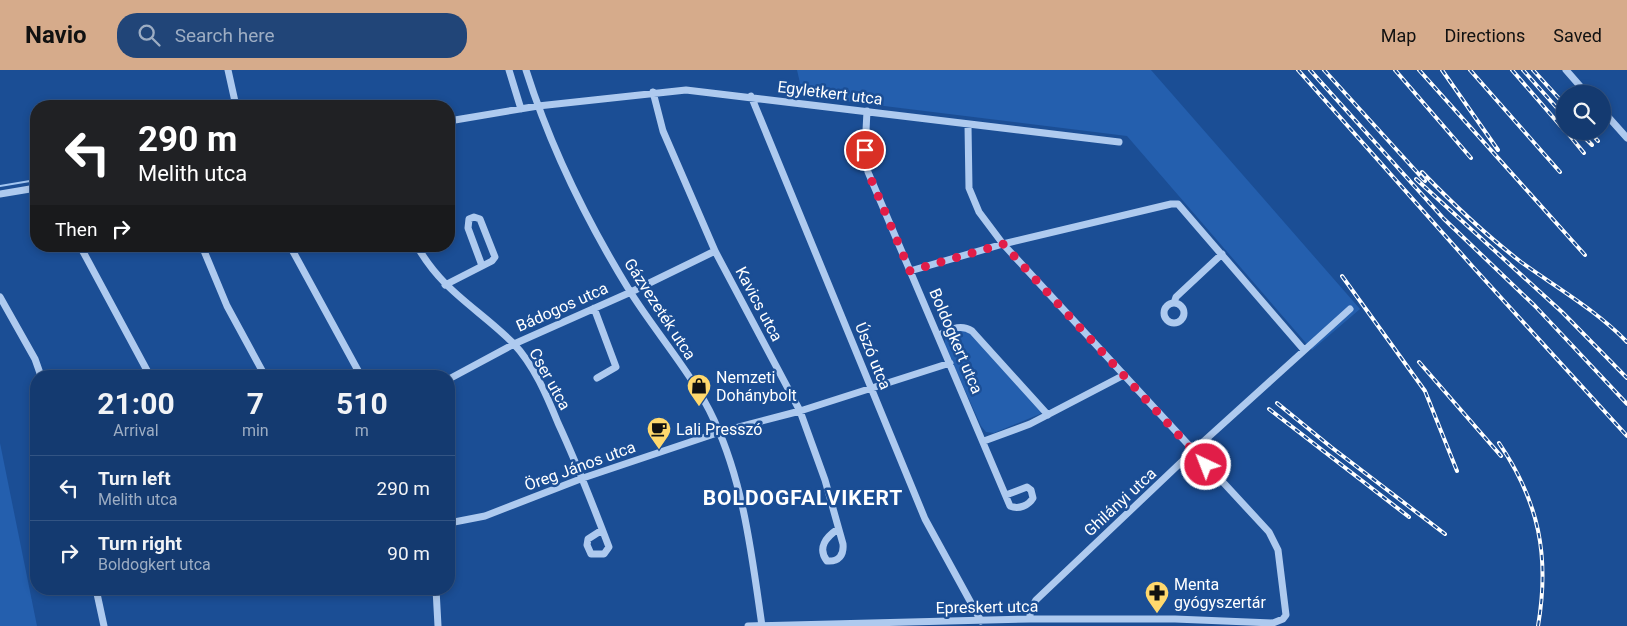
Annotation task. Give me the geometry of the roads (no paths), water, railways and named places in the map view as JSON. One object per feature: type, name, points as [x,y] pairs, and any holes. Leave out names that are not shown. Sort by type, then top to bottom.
[{"type":"street","points":[[228,70],[235,100]]},
{"type":"street","points":[[509,70],[521,109]]},
{"type":"street","name":"Gázvezeték utca","points":[[526,70],[553,144],[606,249],[631,292],[704,401],[720,432],[739,491],[762,626]]},
{"type":"street","points":[[1566,70],[1579,85]]},
{"type":"street","name":"Egyletkert utca","points":[[455,120],[538,106],[653,92],[686,90],[751,96],[968,126],[1119,142]]},
{"type":"street","name":"Kavics utca","points":[[653,92],[663,131],[714,251],[800,411],[825,480],[838,529]]},
{"type":"street","name":"Úszó utca","points":[[751,96],[924,518],[981,621]]},
{"type":"street","name":"Boldogkert utca","points":[[867,111],[865,160],[910,271],[1006,495]]},
{"type":"street","points":[[1611,120],[1627,138]]},
{"type":"street","points":[[968,126],[969,188],[979,212],[1003,244],[1193,451]]},
{"type":"street","points":[[0,194],[30,189]]},
{"type":"street","points":[[910,271],[1003,244],[1171,204],[1178,204],[1304,350]]},
{"type":"street","points":[[445,285],[492,261],[495,256],[485,227],[480,219],[474,217],[469,219],[468,228],[481,263]]},
{"type":"street","name":"Bádogos utca","points":[[455,376],[514,344],[631,292],[714,251]]},
{"type":"street","points":[[83,252],[147,370]]},
{"type":"street","points":[[204,252],[227,306],[262,370]]},
{"type":"street","points":[[293,252],[358,370]]},
{"type":"street","name":"Cser utca","points":[[421,252],[445,285],[514,344],[544,390],[583,478],[602,530]]},
{"type":"street","points":[[1174,303],[1176,298],[1222,254]]},
{"type":"street","points":[[0,297],[31,352],[38,370]]},
{"type":"street","points":[[594,308],[616,367],[597,378]]},
{"type":"street","name":"Ghilányi utca","points":[[1030,619],[1030,611],[1036,600],[1193,451],[1350,309]]},
{"type":"street","points":[[939,335],[957,327],[966,327],[972,331],[1048,415]]},
{"type":"street","name":"Öreg János utca","points":[[455,522],[484,516],[583,478],[720,432],[800,411],[950,363]]},
{"type":"street","points":[[984,441],[1048,415],[1124,375]]},
{"type":"street","name":"Epreskert utca","points":[[748,626],[1030,619],[1175,619],[1222,624],[1274,623],[1283,619],[1286,607],[1278,550],[1269,532],[1193,451]]},
{"type":"street","points":[[97,595],[104,626]]},
{"type":"street","points":[[436,595],[438,626]]},
{"type":"waterway","points":[[0,186],[30,181]]},
{"type":"railway","points":[[1298,70],[1473,267],[1627,436]]},
{"type":"railway","points":[[1310,70],[1444,219],[1535,306],[1627,404]]},
{"type":"railway","points":[[1324,70],[1425,181]]},
{"type":"railway","points":[[1395,70],[1471,158]]},
{"type":"railway","points":[[1419,70],[1585,255]]},
{"type":"railway","points":[[1442,70],[1498,150]]},
{"type":"railway","points":[[1470,70],[1560,172]]},
{"type":"railway","points":[[1512,70],[1556,121]]},
{"type":"railway","points":[[1523,70],[1556,107]]},
{"type":"railway","points":[[1533,70],[1556,95]]},
{"type":"railway","points":[[1573,140],[1584,153]]},
{"type":"railway","points":[[1587,140],[1592,145]]},
{"type":"railway","points":[[1422,172],[1495,241],[1521,262],[1589,309],[1627,342]]},
{"type":"railway","points":[[1416,179],[1562,312],[1627,378]]},
{"type":"railway","points":[[1342,276],[1425,391],[1457,471]]},
{"type":"railway","points":[[1419,362],[1501,456]]},
{"type":"railway","points":[[1277,403],[1445,534]]},
{"type":"railway","points":[[1269,409],[1409,517]]},
{"type":"railway","points":[[1499,443],[1524,487],[1538,530],[1543,576],[1538,626]]},
{"type":"place","name":"Nemzeti Dohánybolt","points":[[699,407]]},
{"type":"place","name":"Lali Presszó","points":[[659,450]]},
{"type":"place","name":"Menta gyógyszertár","points":[[1157,614]]},
{"type":"district","name":"BOLDOGFALVIKERT","points":[[803,498]]}]
